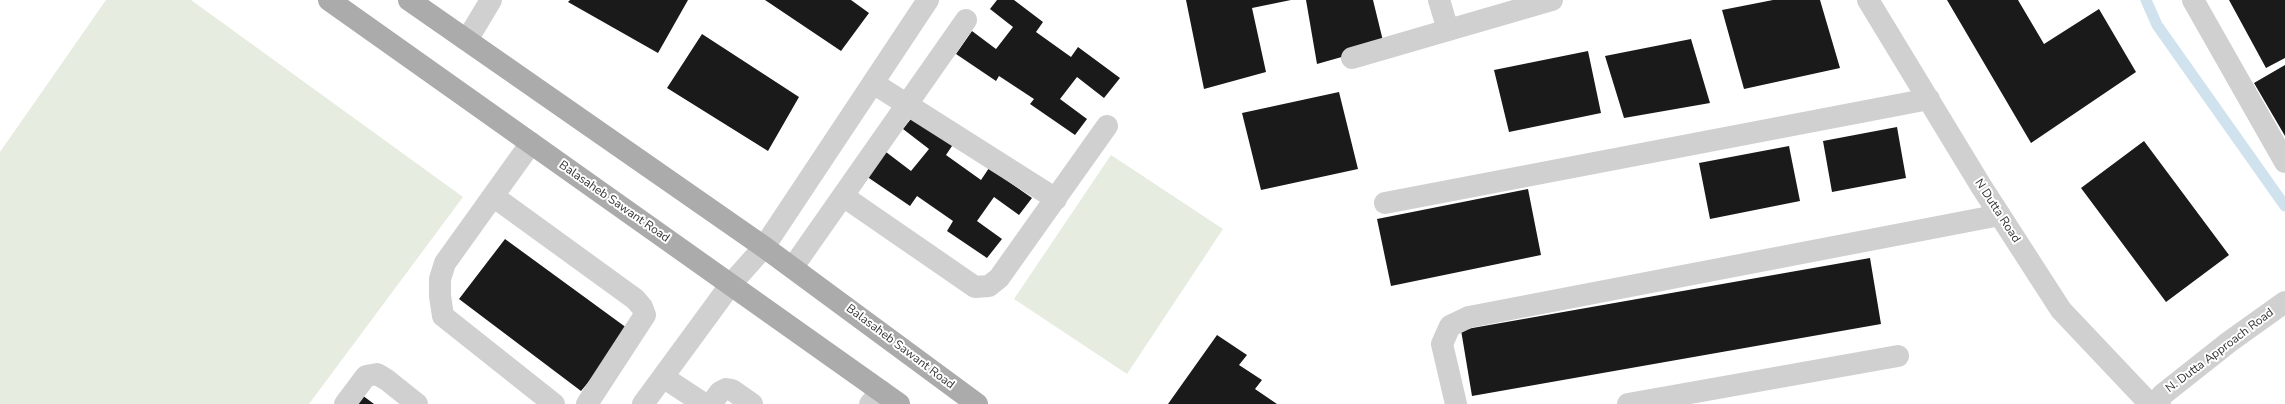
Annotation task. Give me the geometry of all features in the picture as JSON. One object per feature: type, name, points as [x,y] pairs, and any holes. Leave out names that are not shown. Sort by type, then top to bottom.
[{"type":"main road","name":"Balasaheb Sawant Road","points":[[329,0],[731,284],[875,397],[899,404]]},
{"type":"main road","name":"Balasaheb Sawant Road","points":[[410,0],[764,246],[977,404]]},
{"type":"street","points":[[467,40],[491,0]]},
{"type":"street","points":[[643,404],[731,284],[764,246],[928,0]]},
{"type":"street","points":[[1439,0],[1448,30]]},
{"type":"street","points":[[1352,58],[1552,0]]},
{"type":"street","name":"N Dutta Road","points":[[1868,0],[2000,215],[2062,310],[2150,404]]},
{"type":"street","points":[[2193,0],[2285,162]]},
{"type":"street","points":[[793,267],[966,20]]},
{"type":"street","points":[[872,83],[1056,199]]},
{"type":"street","points":[[1385,203],[1929,99]]},
{"type":"street","points":[[843,196],[975,287],[989,286],[999,278],[1107,126]]},
{"type":"street","points":[[532,143],[445,263],[440,279],[443,316],[554,404]]},
{"type":"street","points":[[493,196],[635,299],[642,307],[645,316],[587,404]]},
{"type":"street","points":[[1456,404],[1442,344],[1450,326],[1469,317],[2000,215]]},
{"type":"street","name":"N. Dutta Approach Road","points":[[2159,404],[2162,395],[2229,342],[2285,302]]},
{"type":"street","points":[[1628,404],[1898,356]]},
{"type":"street","points":[[345,404],[366,376],[377,374],[387,380],[416,404]]},
{"type":"street","points":[[663,377],[704,404]]},
{"type":"street","points":[[711,404],[720,392],[726,389],[732,390],[752,404]]},
{"type":"shaded area","points":[[106,0],[191,0],[463,197],[309,404],[0,404],[0,152]]},
{"type":"shaded area","points":[[1111,155],[1223,229],[1127,374],[1014,299]]},
{"type":"building","points":[[570,0],[688,0],[658,53],[568,2]]},
{"type":"building","points":[[765,0],[851,0],[869,13],[841,51]]},
{"type":"building","points":[[997,0],[1014,0],[1043,22],[1036,32],[1071,57],[1078,47],[1120,78],[1104,98],[1077,77],[1060,99],[1087,119],[1075,135],[1030,104],[1034,99],[999,76],[996,81],[956,54],[972,31],[996,49],[1013,27],[990,9]]},
{"type":"building","points":[[1186,0],[1291,0],[1252,8],[1266,72],[1204,89]]},
{"type":"building","points":[[1306,0],[1373,0],[1384,45],[1317,64]]},
{"type":"building","points":[[1773,0],[1820,0],[1840,68],[1744,89],[1722,10]]},
{"type":"building","points":[[1947,0],[2018,0],[2044,44],[2099,9],[2136,72],[2031,143]]},
{"type":"building","points":[[2229,0],[2285,0],[2285,58],[2266,68]]},
{"type":"building","points":[[702,34],[799,97],[768,151],[667,88]]},
{"type":"building","points":[[1691,39],[1710,103],[1624,118],[1605,56]]},
{"type":"building","points":[[1588,51],[1601,113],[1509,132],[1494,70]]},
{"type":"building","points":[[2285,65],[2285,136],[2254,83]]},
{"type":"building","points":[[1339,92],[1358,169],[1261,190],[1242,113]]},
{"type":"building","points":[[914,115],[954,143],[946,155],[981,180],[989,168],[1032,198],[1019,215],[994,197],[977,221],[1002,239],[987,258],[947,231],[953,221],[917,196],[910,206],[866,176],[886,152],[911,171],[929,149],[903,129]]},
{"type":"building","points":[[1897,127],[1906,178],[1832,192],[1823,141]]},
{"type":"building","points":[[2144,141],[2229,255],[2166,302],[2081,188]]},
{"type":"building","points":[[1789,146],[1800,201],[1710,219],[1699,163]]},
{"type":"building","points":[[1528,189],[1541,255],[1391,286],[1377,219]]},
{"type":"building","points":[[505,239],[631,331],[581,391],[459,299]]},
{"type":"building","points":[[1870,258],[1881,324],[1472,396],[1461,330]]},
{"type":"building","points":[[1217,335],[1247,355],[1239,365],[1262,380],[1255,389],[1277,404],[1168,404]]},
{"type":"building","points":[[362,395],[374,404],[356,404]]},
{"type":"waterway","points":[[2146,0],[2157,25],[2285,206]]}]
